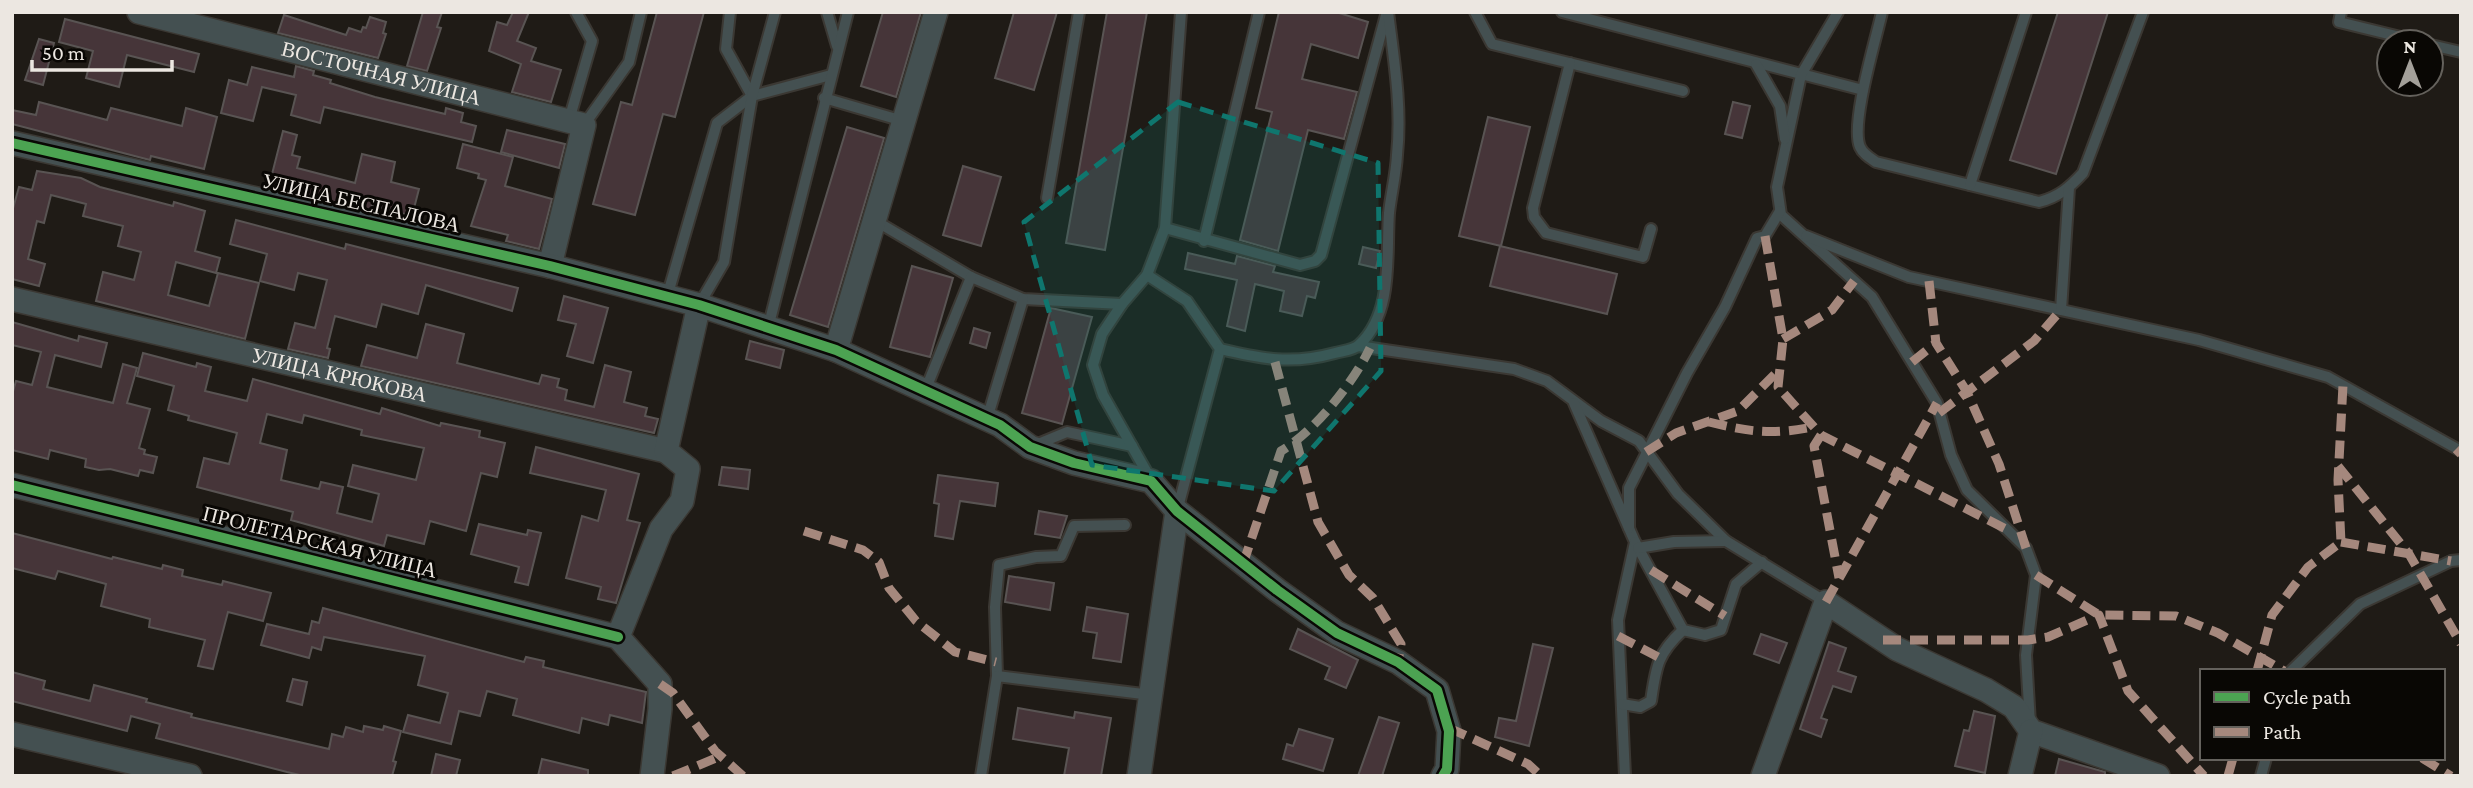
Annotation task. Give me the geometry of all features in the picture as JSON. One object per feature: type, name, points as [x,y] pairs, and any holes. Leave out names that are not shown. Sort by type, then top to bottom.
[{"type":"street","name":"ВОСТОЧНАЯ УЛИЦА","points":[[139,12],[576,122]]},
{"type":"street","points":[[836,350],[936,12]]},
{"type":"street","points":[[550,267],[576,122]]},
{"type":"street","name":"УЛИЦА БЕСПАЛОВА","points":[[12,143],[550,267],[699,305],[836,350],[987,419],[1030,447],[1074,463],[1151,481]]},
{"type":"street","name":"УЛИЦА КРЮКОВА","points":[[12,299],[666,452]]},
{"type":"street","points":[[652,776],[660,709],[660,684],[618,637],[662,529],[682,500],[688,470],[666,452],[699,305]]},
{"type":"street","points":[[1151,481],[1177,511],[1336,633],[1398,662],[1437,690],[1449,732],[1448,774]]},
{"type":"street","name":"ПРОЛЕТАРСКАЯ УЛИЦА","points":[[12,485],[618,637]]},
{"type":"street","points":[[1139,776],[1177,511]]},
{"type":"street","points":[[1763,776],[1826,601],[1898,649],[1986,690],[2014,707],[2031,732],[2158,776]]},
{"type":"street","points":[[2020,776],[2031,732]]},
{"type":"street","points":[[12,734],[190,776]]},
{"type":"lane","points":[[576,12],[593,41],[576,122]]},
{"type":"lane","points":[[576,122],[629,62],[641,12]]},
{"type":"lane","points":[[730,12],[726,49],[752,96]]},
{"type":"lane","points":[[699,305],[724,262],[752,96],[775,12]]},
{"type":"lane","points":[[827,12],[838,48]]},
{"type":"lane","points":[[768,328],[824,98],[848,12]]},
{"type":"lane","points":[[1047,198],[1079,12]]},
{"type":"lane","points":[[1151,481],[1103,395],[1093,365],[1102,334],[1122,304],[1147,275],[1165,228],[1181,12]]},
{"type":"lane","points":[[1204,241],[1258,12]]},
{"type":"lane","points":[[1165,228],[1204,241],[1300,265],[1315,261],[1321,255],[1387,12]]},
{"type":"lane","points":[[1358,346],[1373,327],[1383,295],[1388,264],[1389,214],[1398,154],[1398,93],[1387,12]]},
{"type":"lane","points":[[1475,12],[1492,44],[1683,92]]},
{"type":"lane","points":[[1562,12],[1863,90]]},
{"type":"lane","points":[[1838,12],[1801,75],[1777,187],[1780,211],[1799,233],[1872,297],[1937,403],[1951,456],[1967,490],[2025,548],[2036,575],[2026,655],[2031,732]]},
{"type":"lane","points":[[1882,12],[1863,90],[1858,135],[1866,155],[1876,162],[2039,202],[2053,198],[2069,188],[2083,173],[2143,12]]},
{"type":"lane","points":[[1970,185],[2026,12]]},
{"type":"lane","points":[[2341,12],[2339,22],[2375,31]]},
{"type":"lane","points":[[1570,63],[1533,208],[1534,217],[1546,233],[1643,257],[1651,229]]},
{"type":"lane","points":[[1756,64],[1780,106],[1786,146]]},
{"type":"lane","points":[[667,297],[717,123],[752,96],[831,75]]},
{"type":"lane","points":[[824,98],[903,121]]},
{"type":"lane","points":[[2061,310],[2069,188]]},
{"type":"lane","points":[[1630,531],[1629,488],[1725,307],[1757,238],[1765,236],[1780,211]]},
{"type":"lane","points":[[874,219],[971,277],[1023,299],[1122,304]]},
{"type":"lane","points":[[1799,233],[1909,277],[2199,340],[2328,377],[2461,450]]},
{"type":"lane","points":[[1147,275],[1187,301],[1220,349],[1275,362],[1312,359],[1358,346],[1514,369],[1547,381],[1601,421],[1639,442],[1678,494],[1726,541],[1826,601]]},
{"type":"lane","points":[[925,391],[971,277]]},
{"type":"lane","points":[[987,419],[1023,299]]},
{"type":"lane","points":[[1177,511],[1220,349]]},
{"type":"lane","points":[[1573,400],[1630,531],[1683,631]]},
{"type":"lane","points":[[1030,447],[1067,432],[1132,446]]},
{"type":"lane","points":[[981,776],[997,676],[995,607],[999,565],[1036,557],[1060,556],[1074,526],[1125,525]]},
{"type":"lane","points":[[1637,545],[1726,541]]},
{"type":"lane","points":[[1625,776],[1618,620],[1637,545]]},
{"type":"lane","points":[[2293,669],[2360,604],[2451,561],[2461,560]]},
{"type":"lane","points":[[1683,631],[1704,635],[1721,629],[1736,584],[1762,562]]},
{"type":"lane","points":[[1622,704],[1640,707],[1651,701],[1657,664],[1664,647],[1683,631]]},
{"type":"lane","points":[[997,676],[1151,695]]},
{"type":"highlighted area","points":[[1178,102],[1378,163],[1381,371],[1274,491],[1092,465],[1024,222]]},
{"type":"building","points":[[423,12],[442,12],[437,27],[441,28],[427,71],[407,66]]},
{"type":"building","points":[[513,12],[529,12],[517,41],[536,48],[531,61],[561,70],[551,102],[512,92],[521,64],[489,51],[497,22],[507,25]]},
{"type":"building","points":[[657,12],[704,12],[675,117],[663,114],[635,215],[593,204],[621,102],[632,105]]},
{"type":"building","points":[[883,12],[921,12],[896,97],[861,86]]},
{"type":"building","points":[[1014,12],[1057,12],[1034,90],[995,78]]},
{"type":"building","points":[[1107,12],[1147,12],[1105,250],[1066,243]]},
{"type":"building","points":[[1279,12],[1336,12],[1368,22],[1358,58],[1311,44],[1302,79],[1357,92],[1344,139],[1308,130],[1278,251],[1240,240],[1272,112],[1256,108]]},
{"type":"building","points":[[2058,12],[2108,12],[2056,174],[2010,160]]},
{"type":"building","points":[[284,15],[346,35],[349,28],[361,32],[363,27],[366,28],[370,17],[386,22],[383,33],[386,34],[378,58],[278,33]]},
{"type":"building","points":[[65,19],[199,54],[194,72],[127,55],[119,87],[86,78],[93,51],[59,42]]},
{"type":"building","points":[[39,39],[54,43],[43,85],[25,80]]},
{"type":"building","points":[[296,66],[314,71],[313,75],[331,80],[330,83],[375,97],[445,114],[446,108],[463,113],[461,122],[476,126],[472,142],[324,107],[320,123],[291,115],[296,95],[262,87],[253,121],[221,113],[229,80],[247,85],[252,67],[294,77]]},
{"type":"building","points":[[39,102],[107,120],[111,108],[182,126],[186,108],[217,117],[204,169],[151,156],[150,160],[12,124],[12,110],[36,115]]},
{"type":"building","points":[[1733,102],[1750,106],[1742,138],[1725,134]]},
{"type":"building","points":[[1488,117],[1530,127],[1501,246],[1459,236]]},
{"type":"building","points":[[847,127],[884,138],[828,327],[790,315]]},
{"type":"building","points":[[507,130],[565,144],[559,168],[501,152]]},
{"type":"building","points":[[283,131],[297,135],[292,155],[300,157],[297,168],[355,183],[362,154],[395,162],[391,182],[419,189],[412,216],[372,205],[371,210],[341,204],[269,186]]},
{"type":"building","points":[[463,144],[513,157],[505,186],[552,199],[539,249],[506,241],[508,235],[471,226],[486,180],[478,178],[479,174],[457,168]]},
{"type":"building","points":[[963,166],[1001,177],[981,246],[943,235]]},
{"type":"building","points":[[37,171],[81,178],[100,187],[173,206],[174,202],[205,211],[195,251],[220,258],[216,273],[176,262],[168,295],[209,306],[218,273],[259,283],[245,339],[96,301],[103,272],[134,280],[141,252],[118,246],[123,226],[83,216],[86,204],[51,195],[44,223],[37,221],[28,259],[45,264],[39,286],[12,279],[12,212],[19,187],[32,190]]},
{"type":"building","points":[[236,220],[345,249],[346,244],[518,288],[512,311],[426,285],[418,314],[382,304],[376,327],[335,316],[327,348],[330,349],[328,358],[288,349],[295,323],[315,328],[327,280],[298,273],[294,290],[260,281],[267,254],[230,244]]},
{"type":"building","points":[[1500,246],[1617,274],[1607,314],[1490,286]]},
{"type":"building","points":[[1363,247],[1380,251],[1376,268],[1359,264]]},
{"type":"building","points":[[1188,253],[1235,264],[1237,256],[1275,266],[1273,272],[1319,282],[1315,298],[1307,296],[1302,316],[1280,311],[1284,291],[1255,284],[1245,331],[1227,326],[1237,280],[1185,269]]},
{"type":"building","points":[[912,266],[953,278],[930,357],[890,347]]},
{"type":"building","points":[[564,296],[608,308],[593,363],[567,356],[576,324],[558,320]]},
{"type":"building","points":[[1051,308],[1092,317],[1062,424],[1022,413]]},
{"type":"building","points":[[12,322],[78,341],[79,336],[107,343],[101,367],[55,355],[47,387],[113,403],[123,364],[137,368],[127,403],[150,409],[139,448],[145,450],[144,454],[157,457],[153,473],[140,470],[138,476],[110,469],[85,467],[86,459],[50,450],[48,459],[12,450],[12,395],[16,381],[32,385],[41,352],[12,345]]},
{"type":"building","points":[[426,324],[464,334],[457,363],[539,384],[542,375],[559,379],[557,387],[567,390],[565,400],[594,407],[605,365],[631,372],[624,402],[647,408],[645,416],[658,419],[654,433],[361,366],[367,345],[417,358]]},
{"type":"building","points":[[974,328],[990,333],[986,348],[970,343]]},
{"type":"building","points":[[750,341],[784,350],[780,368],[746,359]]},
{"type":"building","points":[[143,353],[196,367],[197,363],[211,367],[205,391],[247,401],[253,379],[380,414],[382,408],[440,426],[441,423],[480,431],[479,437],[505,443],[497,477],[481,473],[466,531],[430,521],[424,544],[387,535],[384,546],[291,520],[293,512],[197,487],[204,458],[229,464],[237,433],[188,420],[189,416],[168,410],[174,386],[137,376]],"holes":[[[267,414],[302,423],[304,415],[362,430],[361,435],[424,448],[416,480],[353,465],[348,486],[379,494],[372,522],[337,513],[343,487],[321,482],[319,489],[281,480],[287,450],[260,443]]]},
{"type":"building","points":[[536,447],[639,474],[627,520],[640,523],[616,603],[598,599],[601,587],[566,578],[582,516],[598,521],[606,490],[530,473]]},
{"type":"building","points":[[722,467],[750,470],[748,489],[719,485]]},
{"type":"building","points":[[938,475],[998,483],[995,506],[960,501],[953,539],[935,536],[939,504],[934,503]]},
{"type":"building","points":[[1039,511],[1067,516],[1060,538],[1035,534]]},
{"type":"building","points":[[479,524],[527,535],[528,530],[541,533],[528,585],[515,582],[519,567],[471,554]]},
{"type":"building","points":[[12,533],[112,559],[113,557],[162,569],[163,565],[183,570],[182,576],[222,585],[223,581],[271,593],[263,621],[228,612],[213,669],[198,666],[205,640],[149,627],[150,619],[101,606],[106,584],[58,571],[55,579],[12,568]]},
{"type":"building","points":[[1009,576],[1054,583],[1050,610],[1005,602]]},
{"type":"building","points":[[1087,607],[1128,614],[1121,662],[1093,658],[1097,633],[1083,631]]},
{"type":"building","points":[[323,608],[524,662],[526,657],[544,661],[543,667],[646,692],[642,723],[610,715],[608,725],[582,718],[579,733],[513,715],[517,699],[487,691],[480,716],[459,711],[451,744],[403,732],[408,715],[440,723],[448,693],[418,685],[425,656],[324,637],[321,650],[312,647],[309,658],[261,645],[267,624],[309,634],[312,621],[319,623]]},
{"type":"building","points":[[1298,629],[1358,660],[1346,688],[1325,679],[1330,667],[1290,649]]},
{"type":"building","points":[[1761,634],[1787,643],[1779,663],[1754,654]]},
{"type":"building","points":[[1829,642],[1846,648],[1838,671],[1856,677],[1851,692],[1833,686],[1821,718],[1827,720],[1821,737],[1800,729]]},
{"type":"building","points":[[1533,644],[1553,648],[1529,746],[1495,737],[1499,718],[1516,721]]},
{"type":"building","points":[[12,672],[45,681],[43,689],[90,701],[94,685],[147,699],[146,702],[192,714],[191,717],[329,749],[332,734],[343,737],[346,727],[363,732],[364,726],[383,730],[384,726],[401,731],[393,761],[396,762],[392,776],[304,776],[156,738],[160,724],[131,716],[127,731],[12,701]]},
{"type":"building","points":[[293,679],[307,682],[302,705],[287,701]]},
{"type":"building","points":[[1018,708],[1074,718],[1075,712],[1111,718],[1101,776],[1064,776],[1069,748],[1013,739]]},
{"type":"building","points":[[1974,711],[1995,716],[1985,773],[1955,766],[1964,730],[1969,731]]},
{"type":"building","points":[[1379,717],[1399,723],[1382,776],[1358,776]]},
{"type":"building","points":[[1299,729],[1333,739],[1323,771],[1283,759],[1287,744],[1293,746]]},
{"type":"building","points":[[436,754],[460,760],[456,776],[431,776]]},
{"type":"building","points":[[542,759],[588,770],[588,776],[538,776]]},
{"type":"building","points":[[2059,759],[2105,772],[2105,776],[2055,776]]},
{"type":"marked path","points":[[1765,236],[1783,339],[1778,387],[1821,435],[2006,529]]},
{"type":"marked path","points":[[1783,339],[1832,310],[1854,281]]},
{"type":"marked path","points":[[1929,281],[1936,343],[1967,392],[1999,464],[2026,548]]},
{"type":"marked path","points":[[1939,413],[2034,341],[2061,310]]},
{"type":"marked path","points":[[1912,362],[1936,343]]},
{"type":"marked path","points":[[1243,564],[1281,451],[1320,419],[1354,376],[1370,348]]},
{"type":"marked path","points":[[1275,362],[1318,522],[1349,575],[1373,598],[1401,644],[1398,662]]},
{"type":"marked path","points":[[1646,452],[1676,433],[1738,411],[1780,369]]},
{"type":"marked path","points":[[2258,669],[2272,615],[2308,567],[2341,542],[2338,480],[2343,385]]},
{"type":"marked path","points":[[1826,602],[1937,403]]},
{"type":"marked path","points":[[1709,422],[1761,431],[1813,427]]},
{"type":"marked path","points":[[1821,435],[1814,446],[1839,578]]},
{"type":"marked path","points":[[2456,449],[2461,454]]},
{"type":"marked path","points":[[2338,466],[2409,554],[2461,644]]},
{"type":"marked path","points":[[804,531],[863,550],[879,562],[889,588],[916,621],[955,652],[996,662]]},
{"type":"marked path","points":[[2341,542],[2451,561]]},
{"type":"marked path","points":[[1651,570],[1725,616]]},
{"type":"marked path","points":[[2036,575],[2099,615],[2176,616],[2218,633],[2281,669]]},
{"type":"marked path","points":[[1883,640],[2028,640],[2048,637],[2099,615],[2128,691],[2204,776]]},
{"type":"marked path","points":[[1618,636],[1660,658]]},
{"type":"marked path","points":[[660,684],[673,693],[715,751],[743,776]]},
{"type":"marked path","points":[[1449,728],[1528,764],[1541,776]]},
{"type":"marked path","points":[[673,776],[721,756]]},
{"type":"marked path","points":[[2228,776],[2232,760]]},
{"type":"marked path","points":[[2425,760],[2451,776]]},
{"type":"cycle path","points":[[12,143],[550,266],[699,305],[836,350],[1000,425],[1030,447],[1074,463],[1151,481],[1177,511],[1277,590],[1337,633],[1398,662],[1437,690],[1449,731],[1447,769],[1443,776]]},
{"type":"cycle path","points":[[12,485],[618,637]]}]
